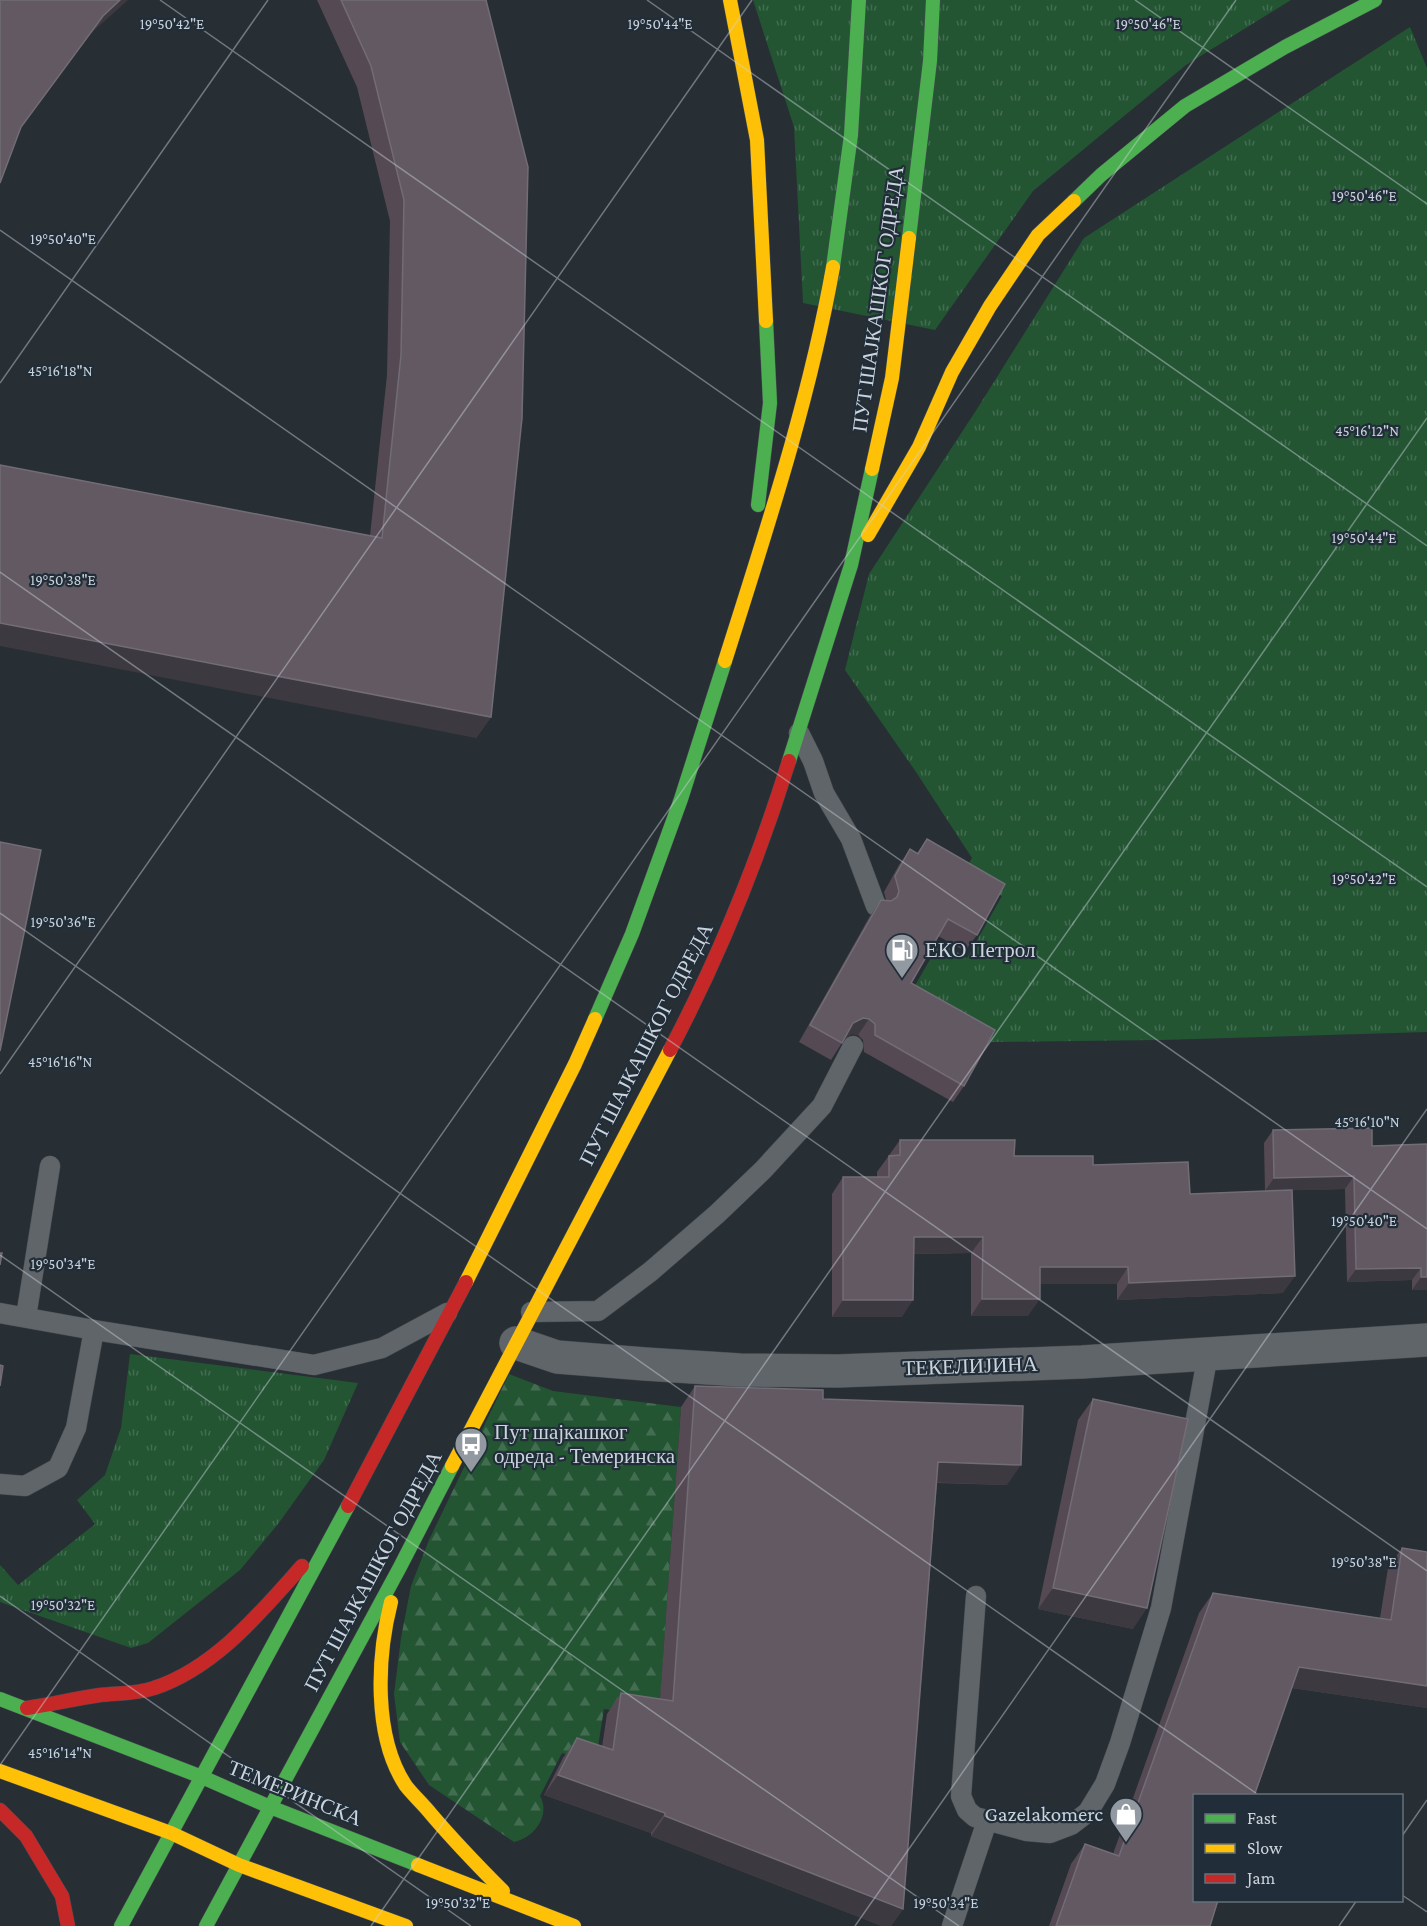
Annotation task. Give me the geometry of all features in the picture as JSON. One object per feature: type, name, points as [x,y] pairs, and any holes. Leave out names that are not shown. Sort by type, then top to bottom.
[{"type":"main road","points":[[730,0],[757,140],[770,403],[750,581]]},
{"type":"main road","points":[[121,1926],[336,1529],[450,1312],[575,1064],[632,934],[681,799],[750,581],[802,408],[821,333],[837,244],[851,135],[859,0]]},
{"type":"main road","name":"ПУТ ШАЈКАШКОГ ОДРЕДА","points":[[206,1926],[400,1567],[531,1312],[693,1007],[728,931],[769,826],[851,565],[892,378],[927,83],[933,0]]},
{"type":"main road","points":[[851,565],[919,447],[963,354],[990,306],[1038,235],[1101,175],[1185,106],[1285,47],[1375,0]]},
{"type":"main road","points":[[27,1708],[154,1688],[176,1678],[215,1654],[261,1611],[336,1529]]},
{"type":"main road","points":[[400,1567],[384,1630],[381,1696],[388,1748],[406,1785],[461,1849],[513,1901]]},
{"type":"main road","name":"ТЕМЕРИНСКА","points":[[0,1699],[202,1777],[270,1808],[574,1926]]},
{"type":"main road","points":[[0,1771],[171,1833],[239,1865],[406,1926]]},
{"type":"main road","points":[[0,1810],[26,1836],[63,1896],[68,1926]]},
{"type":"street","name":"ТЕКЕЛИЈИНА","points":[[516,1343],[556,1357],[740,1370],[862,1370],[1082,1362],[1427,1340]]},
{"type":"lane","points":[[799,733],[813,761],[824,794],[851,839],[876,906]]},
{"type":"lane","points":[[531,1312],[598,1311],[650,1272],[717,1214],[763,1170],[822,1106],[853,1046]]},
{"type":"lane","points":[[26,1317],[50,1166]]},
{"type":"lane","points":[[0,1313],[314,1365],[382,1348],[450,1312]]},
{"type":"lane","points":[[0,1484],[25,1486],[58,1468],[76,1428],[94,1330]]},
{"type":"lane","points":[[976,1596],[961,1796],[967,1810],[975,1817],[1027,1831],[1050,1833],[1071,1825],[1088,1812],[1105,1784],[1120,1743],[1161,1608],[1208,1354]]},
{"type":"lane","points":[[952,1926],[987,1821]]},
{"type":"green space","points":[[753,0],[1291,0],[1186,65],[1033,191],[935,330],[803,303],[794,127]]},
{"type":"green space","points":[[1410,27],[1427,68],[1427,1032],[1160,1040],[991,1042],[909,996],[940,942],[967,958],[1002,896],[963,874],[972,858],[845,670],[869,574],[977,409],[1084,238]]},
{"type":"green space","points":[[130,1354],[358,1383],[324,1460],[278,1524],[240,1570],[148,1643],[131,1648],[0,1602],[0,1565],[18,1585],[95,1524],[77,1500],[105,1475],[121,1428]]},
{"type":"green space","points":[[509,1374],[553,1391],[681,1407],[659,1717],[604,1709],[595,1765],[562,1753],[540,1796],[543,1811],[539,1825],[528,1836],[514,1842],[429,1785],[400,1742],[394,1694],[411,1586],[429,1540]]},
{"type":"building","points":[[0,0],[120,0],[103,16],[21,127],[0,183]]},
{"type":"building","points":[[341,0],[486,0],[528,167],[522,418],[491,717],[0,623],[0,465],[382,538],[401,355],[404,200],[371,66]]},
{"type":"building","points":[[927,839],[1005,884],[977,935],[948,919],[911,983],[995,1030],[964,1086],[875,1035],[875,1024],[869,1019],[863,1018],[853,1023],[842,1043],[810,1025],[881,900],[891,901],[897,897],[899,891],[895,876],[910,849],[918,854]]},
{"type":"building","points":[[0,842],[41,850],[0,1051]]},
{"type":"building","points":[[1372,1128],[1372,1146],[1427,1144],[1427,1277],[1421,1277],[1421,1268],[1356,1269],[1354,1176],[1274,1178],[1273,1130]]},
{"type":"building","points":[[900,1140],[1015,1140],[1014,1156],[1093,1156],[1093,1165],[1188,1162],[1190,1194],[1292,1190],[1295,1276],[1129,1283],[1128,1267],[1040,1267],[1040,1299],[982,1299],[983,1237],[914,1237],[913,1300],[843,1300],[843,1177],[889,1177],[889,1156],[900,1155]]},
{"type":"building","points":[[0,1365],[3,1366],[0,1386]]},
{"type":"building","points":[[695,1386],[823,1390],[823,1399],[1023,1406],[1021,1465],[938,1462],[903,1909],[665,1816],[665,1813],[558,1775],[577,1738],[613,1750],[621,1693],[673,1701]]},
{"type":"building","points":[[1093,1399],[1188,1419],[1147,1608],[1053,1588]]},
{"type":"building","points":[[1402,1548],[1427,1552],[1427,1686],[1299,1667],[1255,1794],[1193,1794],[1193,1902],[1217,1902],[1210,1926],[1056,1926],[1085,1844],[1119,1856],[1213,1593],[1391,1620]]},
{"type":"traffic: fast","points":[[833,267],[851,135],[859,0]]},
{"type":"traffic: fast","points":[[909,238],[930,61],[933,0]]},
{"type":"traffic: fast","points":[[1074,201],[1101,175],[1185,106],[1285,47],[1375,0]]},
{"type":"traffic: fast","points":[[758,505],[770,403],[766,321]]},
{"type":"traffic: fast","points":[[789,761],[851,565],[872,469]]},
{"type":"traffic: fast","points":[[595,1019],[632,934],[681,799],[725,661]]},
{"type":"traffic: fast","points":[[206,1926],[452,1466]]},
{"type":"traffic: fast","points":[[121,1926],[348,1506]]},
{"type":"traffic: fast","points":[[0,1699],[202,1777],[270,1807],[418,1865]]},
{"type":"traffic: slow","points":[[730,0],[757,140],[766,321]]},
{"type":"traffic: slow","points":[[868,535],[919,447],[952,372],[990,306],[1038,235],[1074,201]]},
{"type":"traffic: slow","points":[[872,469],[892,378],[909,238]]},
{"type":"traffic: slow","points":[[725,661],[799,417],[833,267]]},
{"type":"traffic: slow","points":[[466,1282],[575,1064],[595,1019]]},
{"type":"traffic: slow","points":[[452,1466],[670,1050]]},
{"type":"traffic: slow","points":[[391,1602],[383,1647],[381,1696],[383,1721],[395,1766],[406,1786],[457,1844],[503,1891]]},
{"type":"traffic: slow","points":[[0,1771],[171,1833],[239,1865],[406,1926]]},
{"type":"traffic: slow","points":[[418,1865],[574,1926]]},
{"type":"traffic: jam","points":[[670,1050],[705,980],[736,908],[789,761]]},
{"type":"traffic: jam","points":[[348,1506],[466,1282]]},
{"type":"traffic: jam","points":[[27,1708],[100,1695],[141,1691],[176,1679],[217,1653],[235,1637],[302,1566]]},
{"type":"traffic: jam","points":[[0,1810],[26,1836],[62,1896],[68,1926]]},
{"type":"place","name":"ЕКО Петрол","points":[[902,979]]},
{"type":"place","name":"Пут шајкашког одреда - Темеринска","points":[[471,1473]]},
{"type":"place","name":"Gazelakomerc","points":[[1126,1843]]}]
